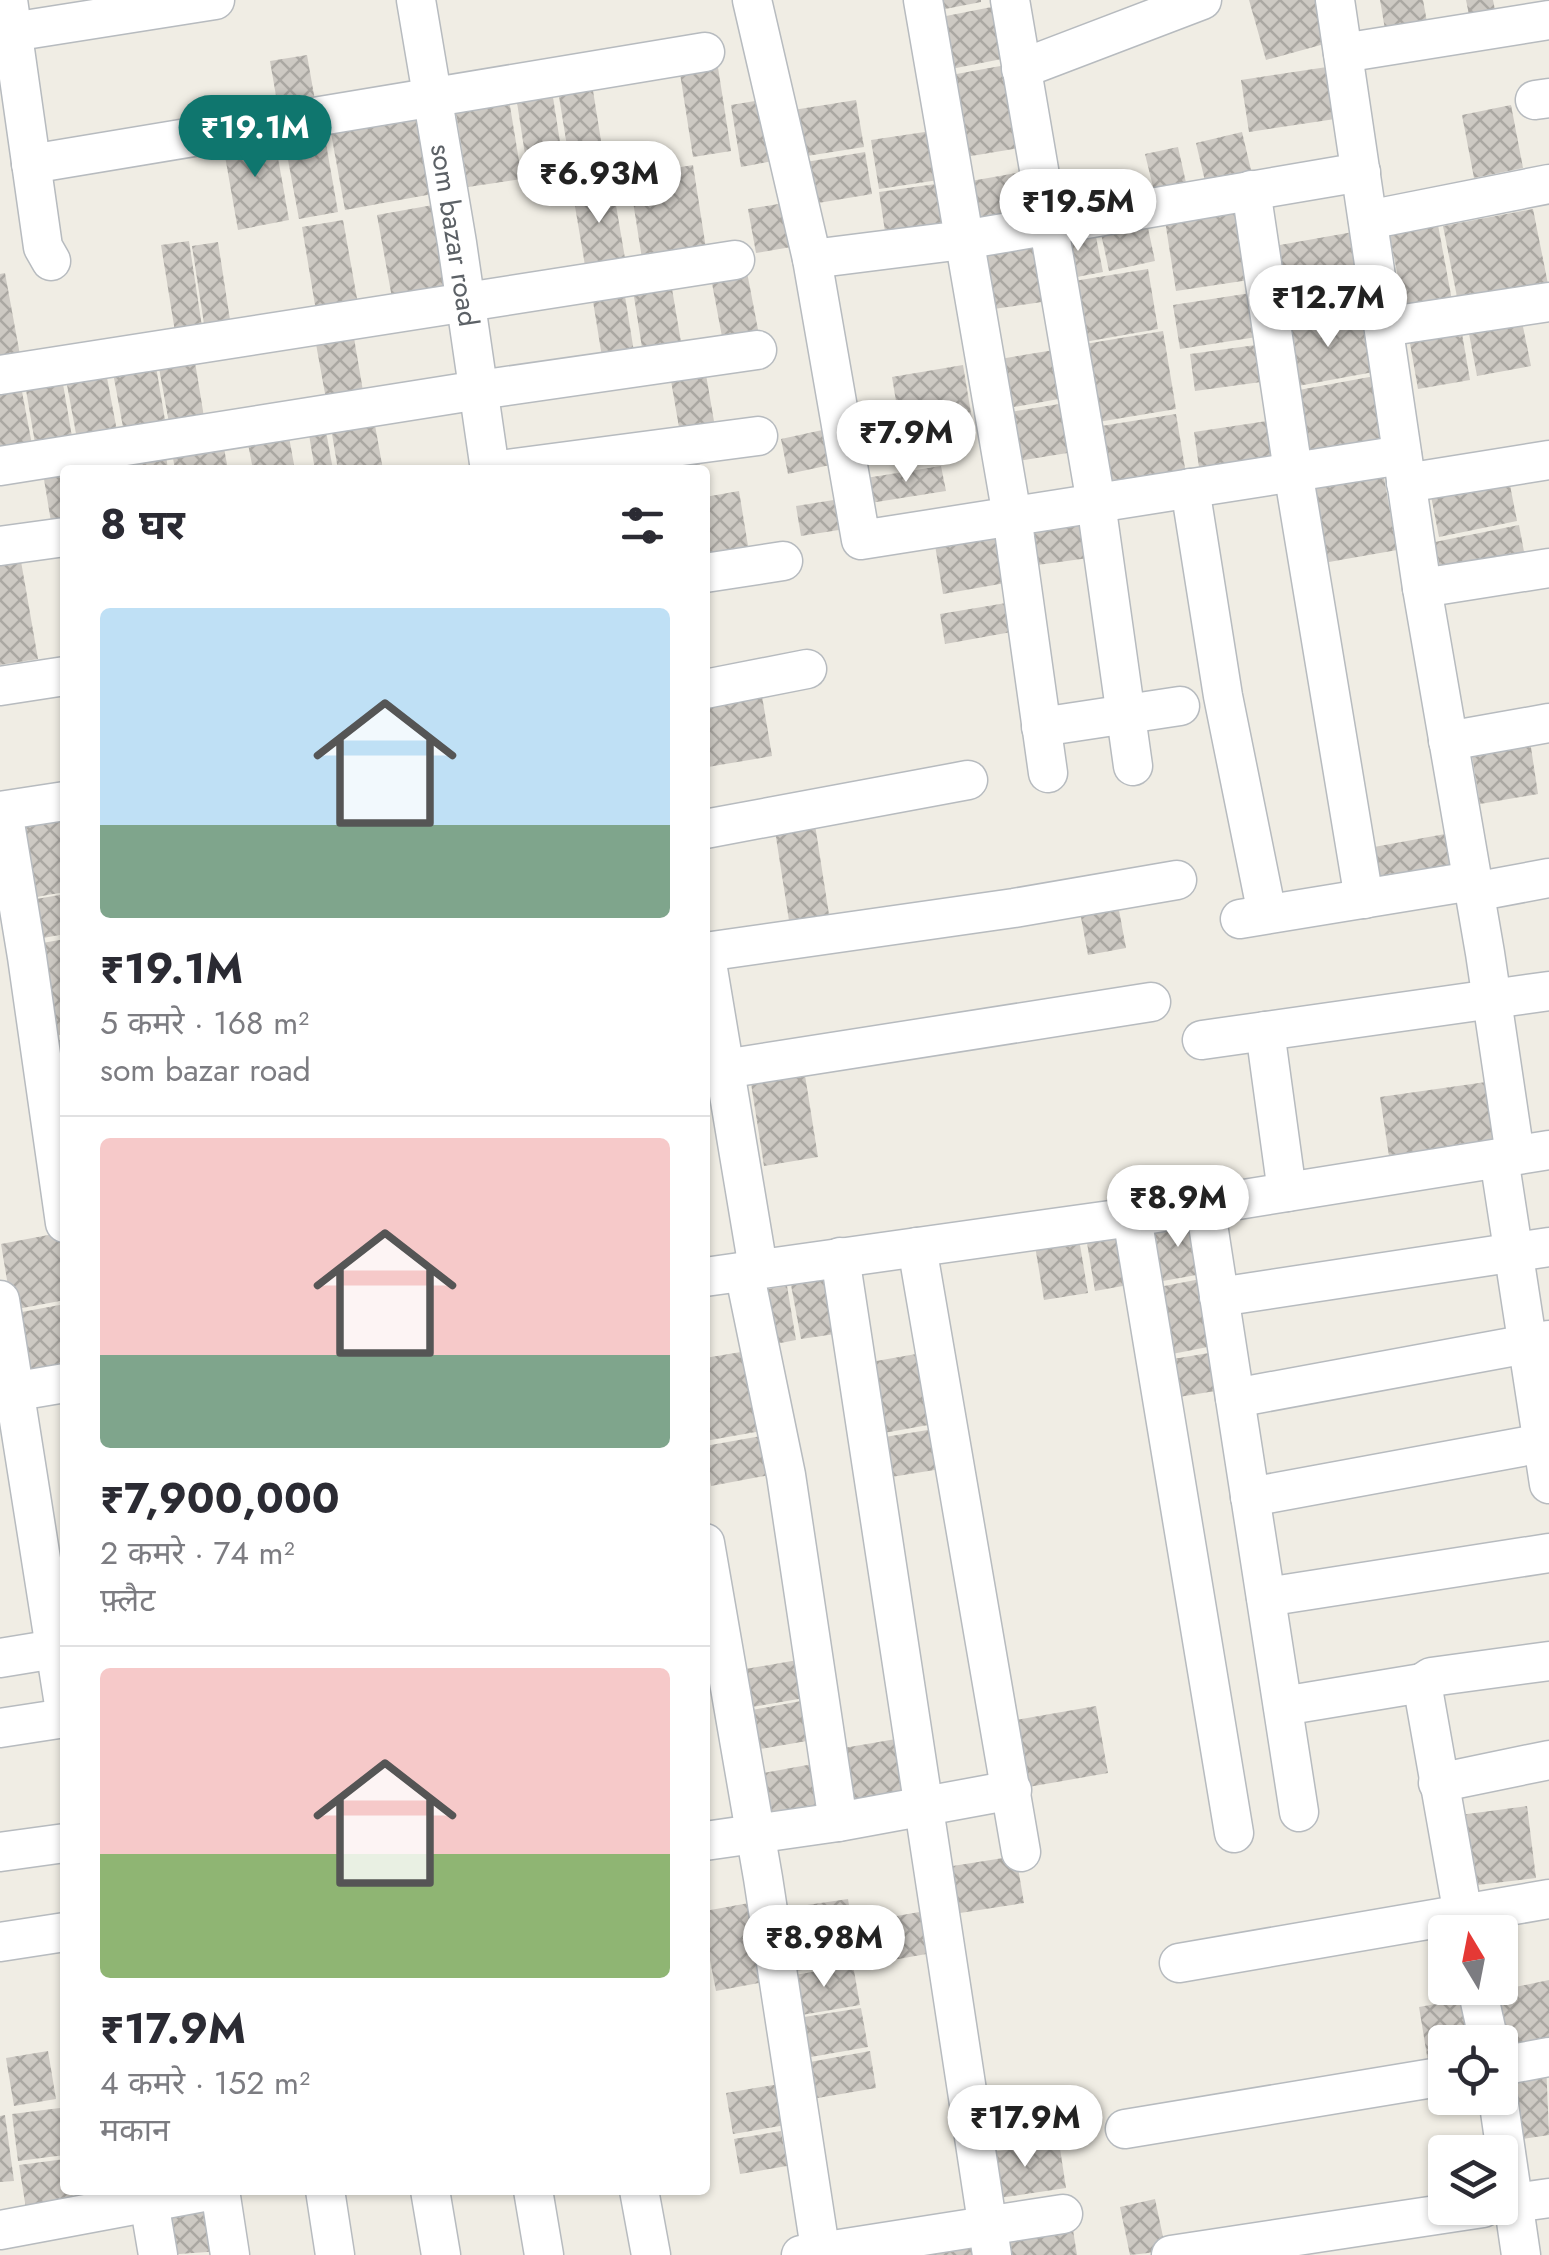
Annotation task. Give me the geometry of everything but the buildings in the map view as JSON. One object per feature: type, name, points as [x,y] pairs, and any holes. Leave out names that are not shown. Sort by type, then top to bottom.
[{"type":"street","points":[[52,261],[43,248],[10,16],[215,0]]},
{"type":"street","name":"som bazar road","points":[[416,0],[489,465]]},
{"type":"street","points":[[752,0],[812,258],[861,540],[1293,472],[1549,460]]},
{"type":"street","points":[[923,0],[1012,516],[1048,772]]},
{"type":"street","points":[[1010,0],[1096,502],[1133,766]]},
{"type":"street","points":[[1021,69],[1202,0]]},
{"type":"street","points":[[1335,0],[1422,588],[1521,1154],[1549,1484]]},
{"type":"street","points":[[1343,52],[1549,20]]},
{"type":"street","points":[[31,164],[704,52]]},
{"type":"street","points":[[812,258],[964,240],[1361,172]]},
{"type":"street","points":[[1368,220],[1549,184]]},
{"type":"street","points":[[1251,190],[1364,898]]},
{"type":"street","points":[[0,376],[735,260]]},
{"type":"street","points":[[1384,327],[1549,302]]},
{"type":"street","points":[[0,466],[758,350]]},
{"type":"street","points":[[538,465],[758,436]]},
{"type":"street","points":[[1190,488],[1253,916],[1364,898],[1549,878]]},
{"type":"street","points":[[0,546],[60,538]]},
{"type":"street","points":[[710,571],[783,561]]},
{"type":"street","points":[[1422,588],[1549,568]]},
{"type":"street","points":[[710,689],[806,669]]},
{"type":"street","points":[[0,686],[60,677]]},
{"type":"street","points":[[1041,726],[1180,706]]},
{"type":"street","points":[[1448,740],[1549,723]]},
{"type":"street","points":[[710,828],[968,780]]},
{"type":"street","points":[[60,802],[1,811],[28,957],[60,1186]]},
{"type":"street","points":[[710,951],[1031,906],[1177,880]]},
{"type":"street","points":[[1202,1040],[1549,991]]},
{"type":"street","points":[[715,1071],[1151,1002]]},
{"type":"street","points":[[710,1012],[715,1071],[786,1475],[838,1822]]},
{"type":"street","points":[[1265,1031],[1287,1192]]},
{"type":"street","points":[[710,1277],[1132,1217],[1521,1154]]},
{"type":"street","points":[[1205,1205],[1299,1812]]},
{"type":"street","points":[[1132,1217],[1234,1833]]},
{"type":"street","points":[[918,1246],[1021,1852]]},
{"type":"street","points":[[1219,1298],[1531,1250]]},
{"type":"street","points":[[840,1257],[990,2241]]},
{"type":"street","points":[[0,1300],[7,1393],[60,1682]]},
{"type":"street","points":[[1235,1398],[1538,1342]]},
{"type":"street","points":[[7,1393],[60,1384]]},
{"type":"street","points":[[1250,1497],[1543,1443]]},
{"type":"street","points":[[1266,1597],[1549,1553]]},
{"type":"street","points":[[710,1572],[754,1833],[814,2254],[990,2241],[1062,2214]]},
{"type":"street","points":[[0,1658],[55,1649]]},
{"type":"street","points":[[1283,1706],[1422,1684],[1431,1677],[1549,1661]]},
{"type":"street","points":[[1422,1684],[1463,1915]]},
{"type":"street","points":[[0,1728],[60,1715]]},
{"type":"street","points":[[1438,1783],[1549,1760]]},
{"type":"street","points":[[710,1839],[838,1822],[1012,1790]]},
{"type":"street","points":[[0,1852],[60,1844]]},
{"type":"street","points":[[1490,1915],[1549,1899]]},
{"type":"street","points":[[1179,1963],[1428,1927]]},
{"type":"street","points":[[0,1942],[60,1933]]},
{"type":"street","points":[[1518,2063],[1549,2057]]},
{"type":"street","points":[[1125,2129],[1428,2079]]},
{"type":"street","points":[[218,2195],[230,2255]]},
{"type":"street","points":[[326,2195],[336,2255]]},
{"type":"street","points":[[431,2195],[441,2255]]},
{"type":"street","points":[[534,2195],[544,2255]]},
{"type":"street","points":[[640,2195],[651,2255]]},
{"type":"street","points":[[0,2230],[42,2239],[148,2196],[158,2255]]},
{"type":"street","points":[[1172,2255],[1428,2216]]},
{"type":"street","points":[[1515,2225],[1521,2255]]}]
